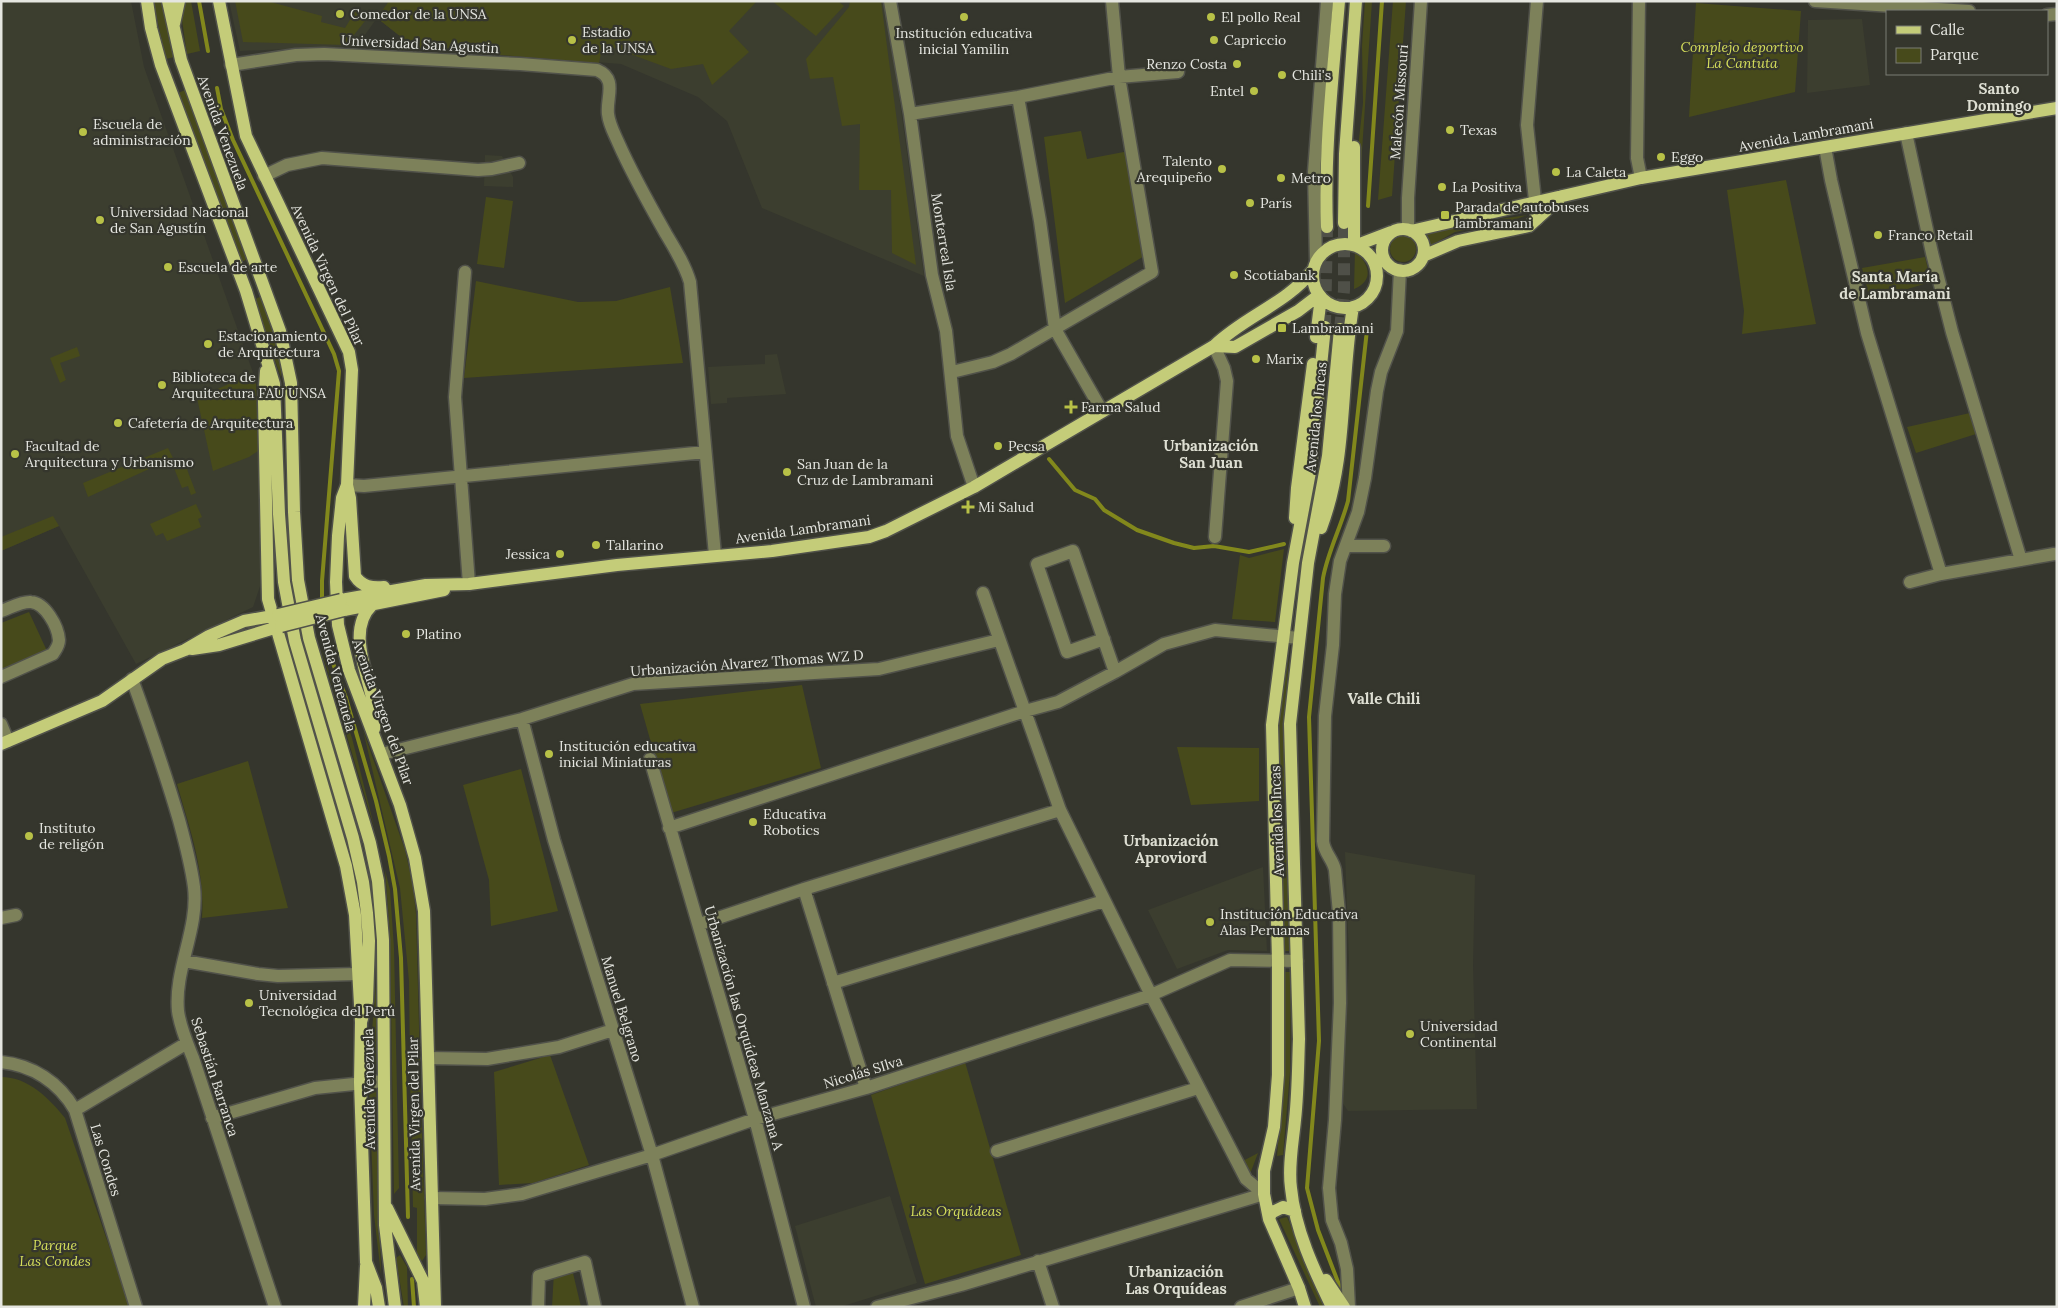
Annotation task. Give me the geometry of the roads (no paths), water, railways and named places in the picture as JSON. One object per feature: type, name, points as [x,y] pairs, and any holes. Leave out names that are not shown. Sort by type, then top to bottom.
[{"type":"main road","name":"Avenida Venezuela","points":[[147,1],[151,28],[161,65],[246,291],[274,384],[279,514],[285,589],[295,641],[353,838],[363,882],[369,942],[367,1001],[361,1022]]},
{"type":"main road","name":"Avenida Venezuela","points":[[168,1],[181,60],[282,340],[291,383],[294,512],[298,580],[309,638],[370,843],[378,881],[382,940],[386,1244],[395,1307]]},
{"type":"main road","points":[[173,28],[179,1]]},
{"type":"main road","name":"Avenida Virgen del Pilar","points":[[219,1],[246,136],[349,352],[352,370],[347,485],[342,498],[338,536],[336,582],[338,625],[349,670],[400,805],[420,882],[426,965],[435,1307]]},
{"type":"main road","points":[[1327,227],[1325,186],[1339,1]]},
{"type":"main road","points":[[1344,224],[1345,154],[1356,1]]},
{"type":"main road","points":[[1354,22],[1357,90],[1353,160],[1356,245]]},
{"type":"main road","name":"Avenida Lambramani","points":[[1356,245],[1403,230],[1641,178],[2057,108]]},
{"type":"main road","name":"Avenida Lambramani","points":[[1423,256],[1458,241],[1529,226],[1562,196]]},
{"type":"main road","points":[[1377,280],[1420,263],[1424,244],[1417,234],[1403,230],[1384,242],[1383,249],[1386,262],[1402,270]]},
{"type":"main road","points":[[1337,244],[1356,245],[1371,256],[1377,272],[1377,280],[1369,297],[1353,307],[1336,307],[1320,296],[1315,288],[1315,265],[1322,253],[1337,244]]},
{"type":"main road","name":"Avenida Lambramani","points":[[342,605],[426,585],[469,584],[715,555],[772,551],[869,537],[886,531],[974,487],[1214,346],[1230,331],[1295,290],[1315,265]]},
{"type":"main road","name":"Avenida Lambramani","points":[[1214,346],[1235,347],[1298,311],[1320,296]]},
{"type":"main road","name":"Avenida los Incas","points":[[1310,1307],[1299,1288],[1269,1219],[1264,1194],[1264,1171],[1275,1117],[1278,1067],[1278,960],[1272,725],[1293,563],[1310,472],[1321,325],[1320,296]]},
{"type":"main road","points":[[1308,563],[1331,502],[1339,459],[1353,307]]},
{"type":"main road","points":[[1298,311],[1312,315],[1321,325]]},
{"type":"main road","name":"Avenida los Incas","points":[[1332,1307],[1308,1254],[1294,1211],[1290,1187],[1298,1058],[1290,724],[1308,563],[1324,481],[1340,329]]},
{"type":"main road","name":"Avenida Venezuela","points":[[267,361],[264,402],[268,599],[277,621],[346,866],[355,915],[361,1022],[360,1082],[366,1262],[376,1288],[379,1307]]},
{"type":"main road","points":[[347,485],[350,498],[353,566],[358,581],[373,588],[426,585]]},
{"type":"main road","name":"Avenida Lambramani","points":[[342,605],[372,605],[469,584]]},
{"type":"main road","points":[[5,742],[102,701],[162,659],[244,621],[277,621],[342,605]]},
{"type":"main road","points":[[372,605],[362,618],[359,636],[375,714],[374,734]]},
{"type":"main road","points":[[1274,812],[1291,813]]},
{"type":"main road","points":[[1275,1117],[1295,1117]]},
{"type":"main road","points":[[386,1205],[420,1274],[426,1307]]},
{"type":"main road","points":[[1269,1219],[1272,1213],[1283,1207],[1294,1211]]},
{"type":"main road","points":[[1308,1254],[1344,1307]]},
{"type":"main road","points":[[364,1307],[366,1262]]},
{"type":"main road","name":"Avenida los Incas","points":[[1299,1288],[1304,1307]]},
{"type":"street","name":"Monterreal Isla","points":[[890,1],[910,114],[932,275],[946,330],[952,372],[957,436],[974,487]]},
{"type":"street","points":[[952,372],[992,362],[1011,354],[1152,272],[1119,76],[1112,1]]},
{"type":"street","points":[[1315,265],[1314,172],[1327,1]]},
{"type":"street","name":"Malecón Missouri","points":[[1403,230],[1408,205],[1421,1]]},
{"type":"street","points":[[1537,1],[1527,125],[1537,219]]},
{"type":"street","points":[[1638,1],[1637,158],[1641,178]]},
{"type":"street","points":[[1815,1],[1905,4],[1960,10]]},
{"type":"street","name":"Universidad San Agustin","points":[[231,65],[296,55],[324,54],[529,64],[597,70],[606,77],[610,87],[607,107],[610,124],[627,163],[682,263],[690,282],[705,452]]},
{"type":"street","points":[[910,114],[1018,97],[1119,76],[1178,72]]},
{"type":"street","points":[[1018,97],[1040,221],[1055,329],[1102,411]]},
{"type":"street","points":[[1906,133],[1932,253],[1952,332],[2021,560]]},
{"type":"street","points":[[1825,147],[1867,333],[1942,574]]},
{"type":"street","points":[[264,176],[287,165],[322,158],[478,170],[492,170],[519,163]]},
{"type":"street","points":[[1349,1307],[1346,1269],[1341,1242],[1332,1220],[1329,1188],[1335,1120],[1341,972],[1335,870],[1332,860],[1323,846],[1322,812],[1325,716],[1333,645],[1335,594],[1340,561],[1358,512],[1381,372],[1397,331],[1402,270]]},
{"type":"street","points":[[465,272],[455,385],[469,584]]},
{"type":"street","points":[[1214,346],[1224,368],[1227,381],[1215,537]]},
{"type":"street","points":[[347,485],[364,486],[705,452],[715,555]]},
{"type":"street","points":[[1346,546],[1384,546]]},
{"type":"street","points":[[1104,639],[1067,652],[1037,564],[1073,551],[1104,639],[1115,672]]},
{"type":"street","points":[[1910,582],[1942,574],[2054,554]]},
{"type":"street","points":[[983,593],[1060,810],[1151,995],[1246,1179],[1264,1194]]},
{"type":"street","points":[[1,612],[26,602],[38,604],[47,611],[59,639],[58,647],[53,654],[1,677]]},
{"type":"street","points":[[669,828],[1025,711],[1058,702],[1164,644],[1214,630],[1299,638]]},
{"type":"street","name":"Urbanización Alvarez Thomas WZ D","points":[[382,754],[522,719],[633,684],[879,669],[999,640]]},
{"type":"street","name":"Sebastián Barranca","points":[[132,679],[166,776],[190,865],[194,888],[194,913],[179,991],[178,1011],[186,1042],[193,1058],[275,1307]]},
{"type":"street","name":"Manuel Belgrano","points":[[522,719],[554,840],[652,1155],[693,1307]]},
{"type":"street","points":[[1,724],[5,742]]},
{"type":"street","name":"Urbanización las Orquídeas Manzana A","points":[[650,759],[669,828],[700,924],[755,1119],[804,1307]]},
{"type":"street","points":[[700,924],[804,889],[1060,810]]},
{"type":"street","points":[[804,889],[866,1088]]},
{"type":"street","points":[[833,983],[1104,901]]},
{"type":"street","points":[[1,918],[16,915]]},
{"type":"street","name":"Nicolás SIlva","points":[[432,1198],[485,1199],[522,1194],[652,1155],[755,1119],[866,1088],[1151,995],[1230,960],[1297,961]]},
{"type":"street","points":[[184,961],[265,975],[357,974]]},
{"type":"street","points":[[428,1058],[486,1059],[559,1047],[613,1030]]},
{"type":"street","points":[[75,1110],[186,1042]]},
{"type":"street","name":"Las Condes","points":[[1,1062],[12,1063],[33,1070],[48,1078],[70,1100],[75,1110],[136,1307]]},
{"type":"street","points":[[212,1118],[315,1088],[383,1081]]},
{"type":"street","points":[[997,1151],[1198,1088]]},
{"type":"street","points":[[877,1307],[961,1285],[1264,1194]]},
{"type":"street","points":[[1038,1261],[1054,1307]]},
{"type":"street","points":[[538,1307],[539,1276],[585,1262],[595,1307]]},
{"type":"street","points":[[1241,1307],[1299,1288]]},
{"type":"waterway","points":[[199,1],[208,51]]},
{"type":"waterway","points":[[1368,206],[1382,1]]},
{"type":"waterway","points":[[217,88],[221,109],[233,140],[334,354],[339,371],[322,601]]},
{"type":"waterway","points":[[1343,1295],[1318,1230],[1307,1188],[1319,1041],[1309,717],[1323,578],[1348,501],[1367,330]]},
{"type":"waterway","points":[[1049,459],[1075,490],[1095,499],[1104,510],[1137,530],[1194,548],[1214,546],[1249,552],[1284,544]]},
{"type":"waterway","points":[[322,618],[322,634],[346,698],[376,801],[395,889],[401,958],[408,1217]]},
{"type":"waterway","points":[[412,1279],[414,1307]]},
{"type":"tunnel","points":[[1340,329],[1344,290],[1344,223]]},
{"type":"tunnel","points":[[1325,327],[1327,227]]},
{"type":"place","name":"Comedor de la UNSA","points":[[340,14]]},
{"type":"place","name":"Institución educativa inicial Yamilin","points":[[964,17]]},
{"type":"place","name":"El pollo Real","points":[[1211,17]]},
{"type":"place","name":"Estadio de la UNSA","points":[[572,40]]},
{"type":"place","name":"Capriccio","points":[[1214,40]]},
{"type":"place","name":"Renzo Costa","points":[[1237,64]]},
{"type":"place","name":"Chili's","points":[[1282,75]]},
{"type":"place","name":"Entel","points":[[1254,91]]},
{"type":"place","name":"Texas","points":[[1450,130]]},
{"type":"place","name":"Escuela de administración","points":[[83,132]]},
{"type":"place","name":"Eggo","points":[[1661,157]]},
{"type":"place","name":"Talento Arequipeño","points":[[1222,169]]},
{"type":"place","name":"La Caleta","points":[[1556,172]]},
{"type":"place","name":"Metro","points":[[1281,178]]},
{"type":"place","name":"La Positiva","points":[[1442,187]]},
{"type":"place","name":"París","points":[[1250,203]]},
{"type":"place","name":"Parada de autobuses lambramani","points":[[1445,215]]},
{"type":"place","name":"Universidad Nacional de San Agustín","points":[[100,220]]},
{"type":"place","name":"Franco Retail","points":[[1878,235]]},
{"type":"place","name":"Escuela de arte","points":[[168,267]]},
{"type":"place","name":"Scotiabank","points":[[1234,275]]},
{"type":"place","name":"Lambramani","points":[[1282,328]]},
{"type":"place","name":"Estacionamiento de Arquitectura","points":[[208,344]]},
{"type":"place","name":"Marix","points":[[1256,359]]},
{"type":"place","name":"Biblioteca de Arquitectura FAU UNSA","points":[[162,385]]},
{"type":"place","name":"Farma Salud","points":[[1071,407]]},
{"type":"place","name":"Cafetería de Arquitectura","points":[[118,423]]},
{"type":"place","name":"Pecsa","points":[[998,446]]},
{"type":"place","name":"Facultad de Arquitectura y Urbanismo","points":[[15,454]]},
{"type":"place","name":"San Juan de la Cruz de Lambramani","points":[[787,472]]},
{"type":"place","name":"Mi Salud","points":[[968,507]]},
{"type":"place","name":"Tallarino","points":[[596,545]]},
{"type":"place","name":"Jessica","points":[[560,554]]},
{"type":"place","name":"Platino","points":[[406,634]]},
{"type":"place","name":"Institución educativa inicial Miniaturas","points":[[549,754]]},
{"type":"place","name":"Educativa Robotics","points":[[753,822]]},
{"type":"place","name":"Instituto de religón","points":[[29,836]]},
{"type":"place","name":"Institución Educativa Alas Peruanas","points":[[1210,922]]},
{"type":"place","name":"Universidad Tecnológica del Perú","points":[[249,1003]]},
{"type":"place","name":"Universidad Continental","points":[[1410,1034]]},
{"type":"district","name":"Santo Domingo","points":[[1999,96]]},
{"type":"district","name":"Santa María de Lambramani","points":[[1895,284]]},
{"type":"district","name":"Urbanización San Juan","points":[[1211,454]]},
{"type":"district","name":"Valle Chili","points":[[1384,698]]},
{"type":"district","name":"Urbanización Aproviord","points":[[1171,848]]},
{"type":"district","name":"Urbanización Las Orquídeas","points":[[1176,1280]]},
{"type":"park label","name":"Complejo deportivo La Cantuta","points":[[1742,56]]},
{"type":"park label","name":"Las Orquídeas","points":[[956,1211]]},
{"type":"park label","name":"Parque Las Condes","points":[[55,1254]]}]
